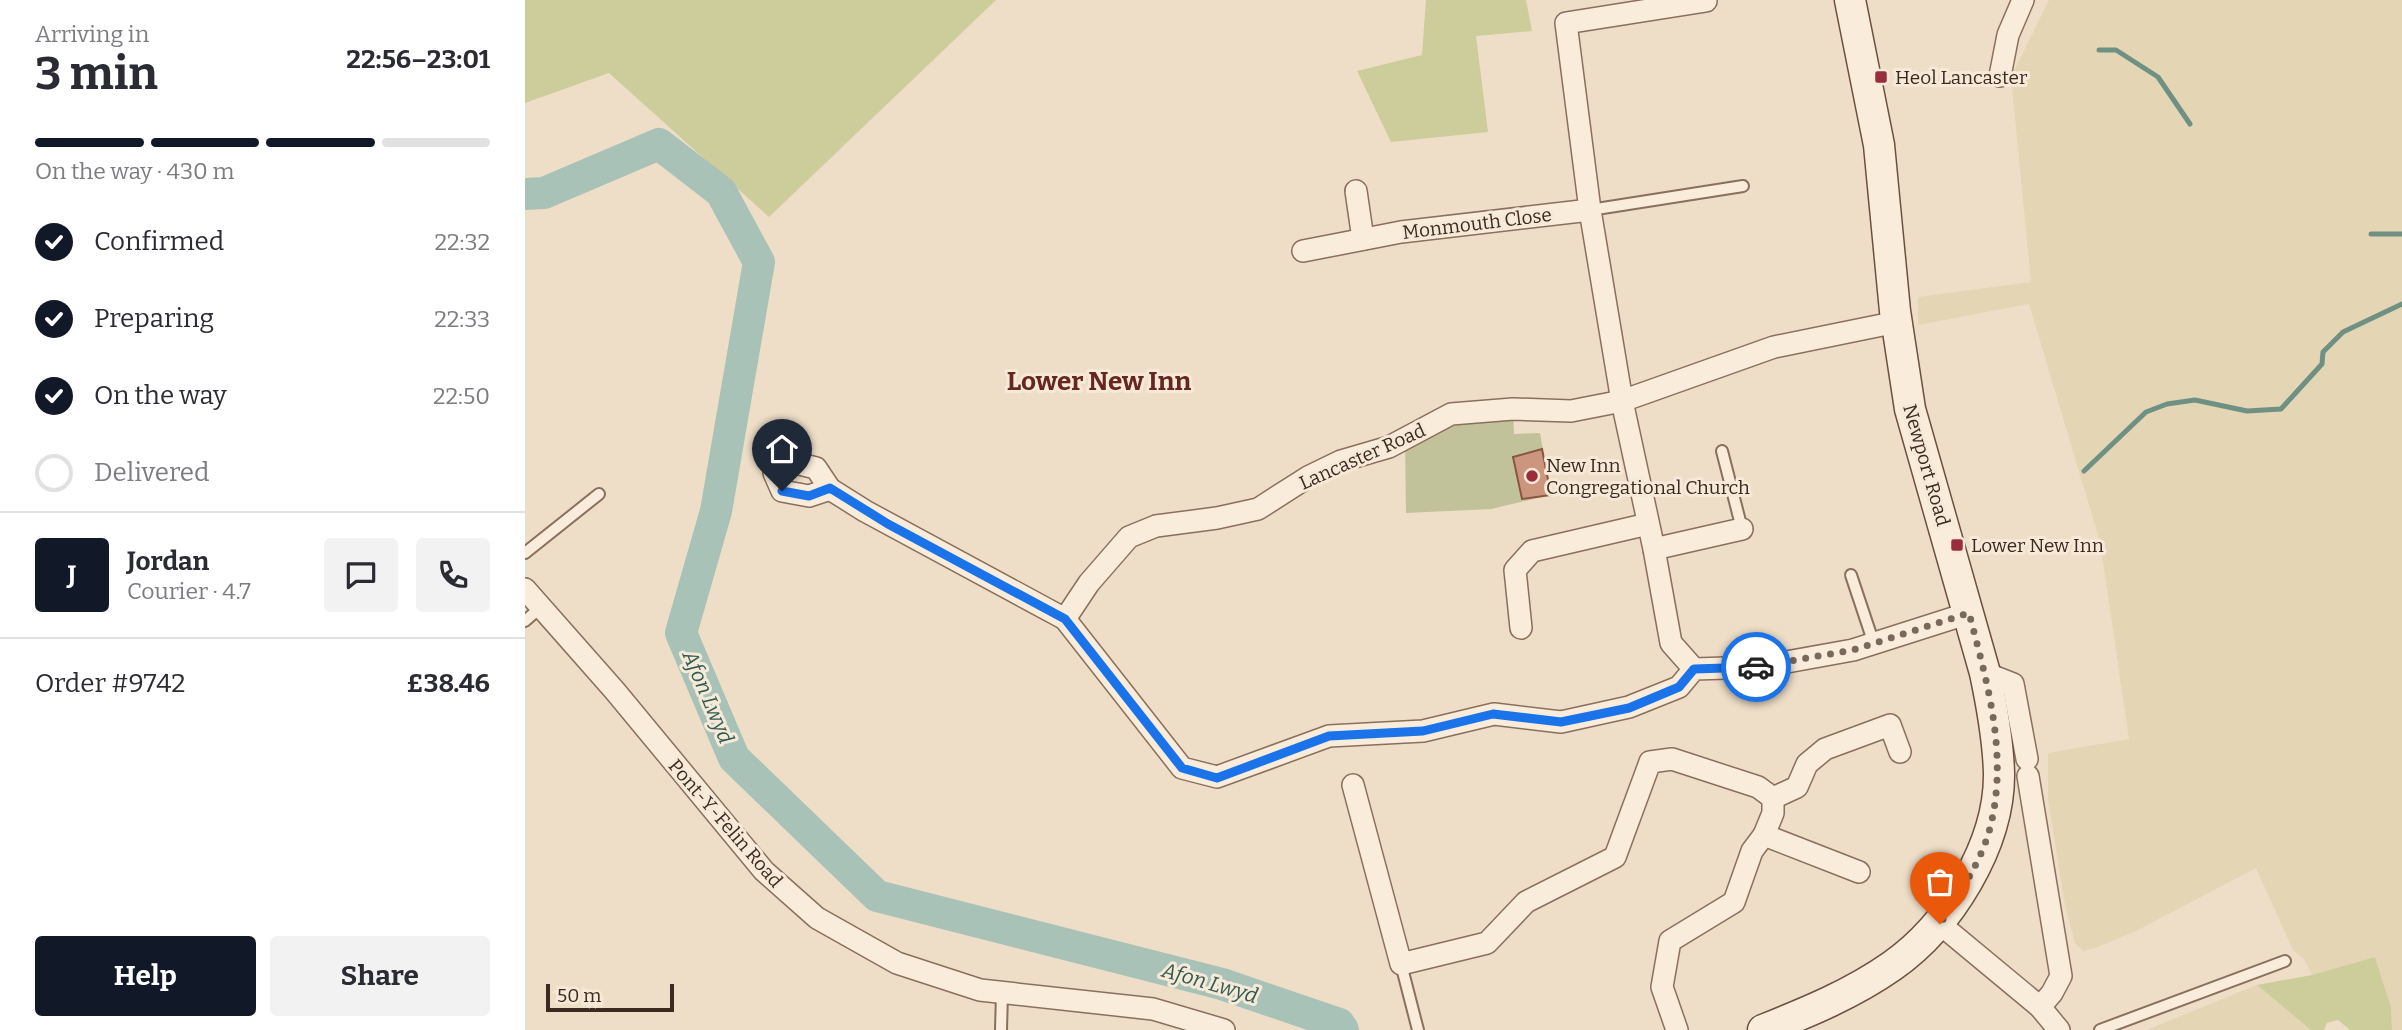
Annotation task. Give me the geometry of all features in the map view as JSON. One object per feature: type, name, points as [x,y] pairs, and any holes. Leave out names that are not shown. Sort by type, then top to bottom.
[{"type":"street","name":"Newport Road","points":[[1763,1030],[1826,1004],[1865,983],[1893,965],[1940,924],[1974,868],[1991,826],[1999,776],[1993,713],[1985,673],[1910,409],[1897,322],[1879,145],[1850,0]]},
{"type":"street","points":[[2000,76],[2008,35],[2023,0]]},
{"type":"street","points":[[1694,669],[1671,643],[1622,401],[1590,210],[1566,23],[1706,1]]},
{"type":"street","points":[[1356,191],[1363,239]]},
{"type":"street","name":"Monmouth Close","points":[[1303,251],[1401,232],[1590,210]]},
{"type":"street","name":"Lancaster Road","points":[[1065,619],[1089,583],[1129,537],[1156,526],[1217,518],[1258,509],[1308,477],[1341,461],[1389,447],[1451,414],[1513,409],[1571,411],[1622,401],[1774,348],[1897,322]]},
{"type":"street","points":[[830,488],[888,524],[1065,619],[1182,768],[1217,778],[1329,736],[1423,731],[1493,714],[1561,722],[1629,708],[1679,687],[1694,669],[1759,667],[1874,643],[1969,613]]},
{"type":"street","points":[[1521,628],[1515,570],[1532,551],[1648,524]]},
{"type":"street","points":[[1654,549],[1742,528]]},
{"type":"street","name":"Pont-Y-Felin Road","points":[[525,589],[533,614],[615,691],[764,871],[817,918],[897,963],[980,990],[1153,1009],[1224,1030]]},
{"type":"street","points":[[1985,673],[2013,684],[2028,767],[2060,976],[2052,993],[2040,1007]]},
{"type":"street","points":[[1773,798],[1797,787],[1807,764],[1825,749],[1890,725],[1900,752]]},
{"type":"street","points":[[1353,785],[1401,964],[1487,943],[1525,902],[1615,857],[1650,762],[1672,759],[1758,787],[1773,798]]},
{"type":"street","points":[[1677,1030],[1662,987],[1670,941],[1734,902],[1752,851],[1773,813],[1773,798]]},
{"type":"street","points":[[1763,835],[1859,872]]},
{"type":"street","points":[[1940,924],[2040,1007],[2059,1030]]},
{"type":"lane","points":[[1590,210],[1743,186]]},
{"type":"lane","points":[[1722,450],[1742,528]]},
{"type":"lane","points":[[525,553],[599,494]]},
{"type":"lane","points":[[1851,575],[1874,643]]},
{"type":"lane","points":[[2100,1030],[2285,961]]},
{"type":"lane","points":[[1401,964],[1418,1030]]},
{"type":"lane","points":[[1001,1030],[1002,993]]},
{"type":"shaded area","points":[[525,0],[996,0],[769,217],[609,73],[525,103]]},
{"type":"shaded area","points":[[1426,0],[1526,0],[1532,31],[1476,36],[1488,132],[1391,142],[1357,71],[1422,55]]},
{"type":"shaded area","points":[[2049,0],[2402,0],[2402,1030],[2392,1030],[2391,1007],[2375,957],[2312,975],[2304,959],[2293,950],[2256,868],[2136,931],[2095,948],[2083,951],[2075,943],[2065,906],[2048,800],[2048,753],[2129,739],[2100,542],[2029,304],[1918,325],[1918,297],[2031,282],[2011,77]]},
{"type":"shaded area","points":[[2375,957],[2391,1007],[2392,1030],[2350,1030],[2338,1020],[2327,1023],[2324,1030],[2311,1030],[2257,985],[2312,975]]},
{"type":"shaded area","points":[[2257,985],[2311,1030],[2147,1030],[2156,1026]]},
{"type":"green space","points":[[1513,409],[1514,434],[1540,433],[1551,495],[1491,509],[1406,513],[1405,439],[1451,414]]},
{"type":"building","name":"New Inn Congregational Church","points":[[1542,449],[1551,495],[1522,499],[1513,457]]},
{"type":"waterway","points":[[2099,50],[2116,50],[2158,77],[2190,124]]},
{"type":"waterway","name":"Afon Lwyd","points":[[525,194],[544,193],[659,144],[721,192],[759,262],[716,511],[681,633],[734,758],[877,896],[1222,984],[1339,1024],[1343,1030]]},
{"type":"waterway","points":[[2371,234],[2402,234]]},
{"type":"waterway","points":[[2084,471],[2146,412],[2167,404],[2195,400],[2247,411],[2281,409],[2322,364],[2323,352],[2343,332],[2402,304]]},
{"type":"way so far","points":[[1756,667],[1853,650],[1969,613],[1993,713],[1999,776],[1991,826],[1974,868],[1940,924]]},
{"type":"place","name":"Heol Lancaster","points":[[1881,77]]},
{"type":"place","name":"New Inn Congregational Church","points":[[1532,476]]},
{"type":"place","name":"Lower New Inn","points":[[1957,545]]},
{"type":"district","name":"Lower New Inn","points":[[1099,381]]},
{"type":"route","points":[[782,491],[809,496],[830,488],[888,524],[1065,619],[1182,768],[1217,778],[1329,736],[1423,731],[1493,714],[1561,722],[1629,708],[1679,687],[1694,669],[1756,667]]}]
